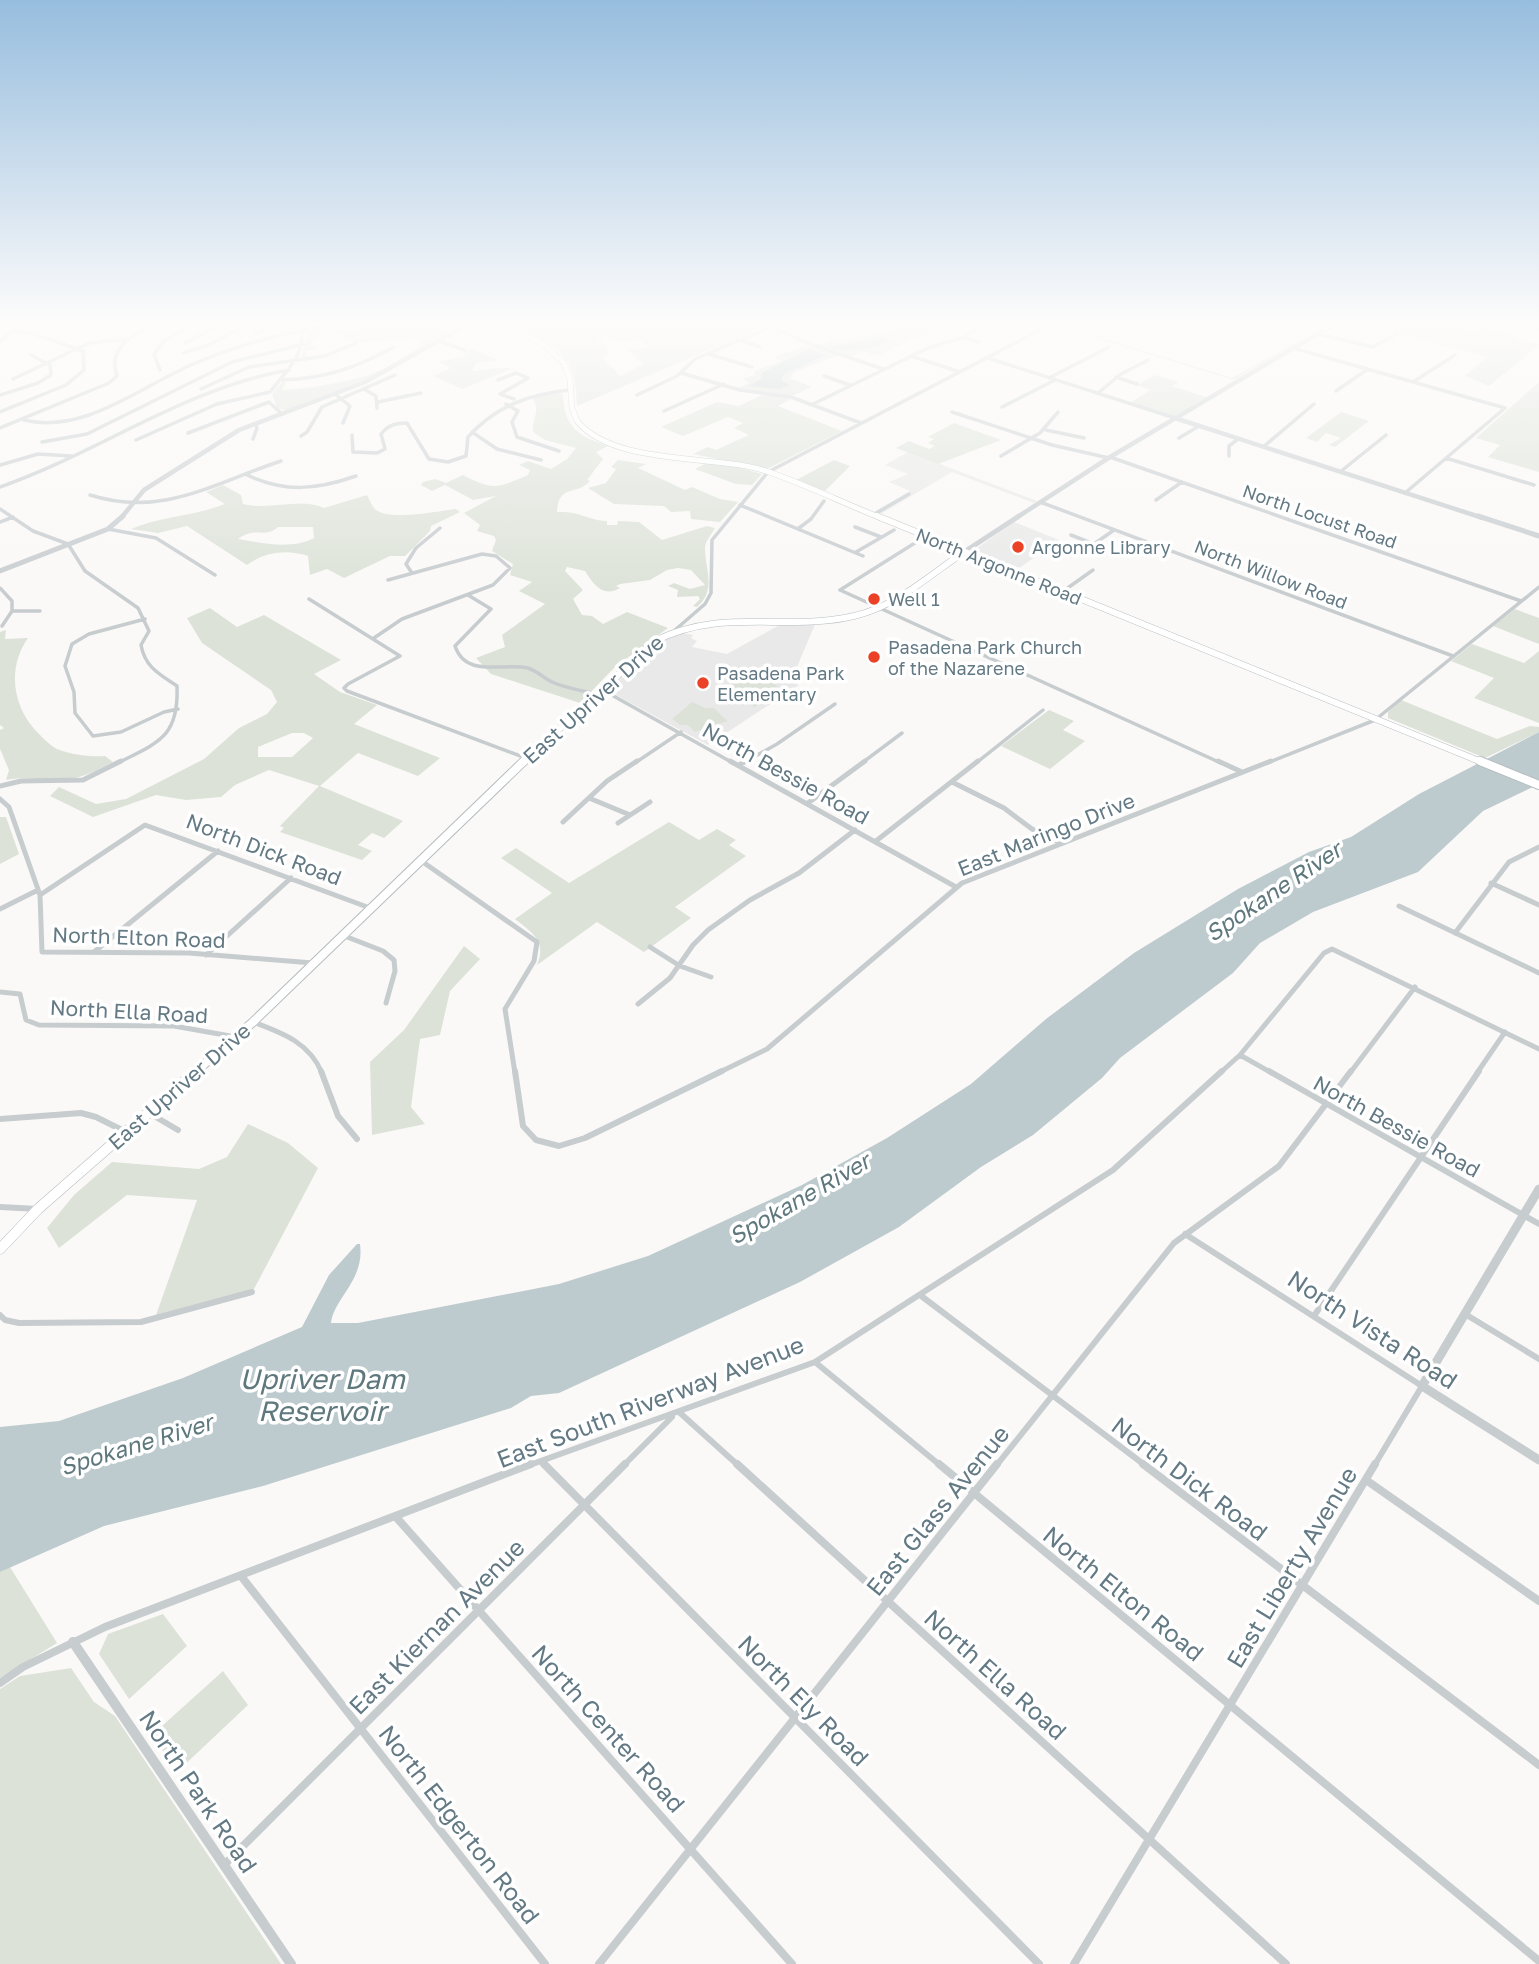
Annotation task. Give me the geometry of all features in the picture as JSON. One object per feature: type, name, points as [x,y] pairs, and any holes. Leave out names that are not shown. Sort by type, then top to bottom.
[{"type":"main road","name":"North Argonne Road","points":[[574,416],[583,429],[606,441],[633,449],[731,461],[768,471],[1539,785]]},
{"type":"main road","name":"East Upriver Drive","points":[[0,1249],[38,1209],[253,1022],[526,758],[644,649],[675,630],[708,623],[843,618],[877,607],[964,552]]},
{"type":"street","points":[[0,428],[34,416]]},
{"type":"street","points":[[24,420],[43,425],[68,423],[85,416]]},
{"type":"street","points":[[43,442],[87,434],[124,416]]},
{"type":"street","points":[[0,487],[33,476],[155,416]]},
{"type":"street","points":[[136,440],[186,416]]},
{"type":"street","points":[[188,433],[233,416]]},
{"type":"street","points":[[0,571],[108,529],[144,490],[214,444],[278,416]]},
{"type":"street","points":[[301,436],[307,432],[317,416]]},
{"type":"street","points":[[344,423],[347,416]]},
{"type":"street","points":[[352,435],[354,452],[377,453],[385,449],[382,434],[384,430],[398,423],[407,423],[429,459],[448,462],[468,454],[466,444],[472,432],[492,416]]},
{"type":"street","points":[[515,416],[512,422],[517,437],[559,451]]},
{"type":"street","points":[[841,416],[861,423]]},
{"type":"street","points":[[675,630],[708,600],[713,577],[710,545],[768,471],[875,416]]},
{"type":"street","name":"North Locust Road","points":[[963,416],[1182,482],[1521,601]]},
{"type":"street","points":[[1001,456],[1034,439],[1046,430],[1056,416]]},
{"type":"street","points":[[1168,416],[1539,536]]},
{"type":"street","name":"East Upriver Drive","points":[[964,552],[1179,416]]},
{"type":"street","points":[[1263,447],[1300,416]]},
{"type":"street","points":[[1405,493],[1495,416]]},
{"type":"street","points":[[253,439],[257,428],[255,424]]},
{"type":"street","points":[[1179,438],[1199,426]]},
{"type":"street","points":[[1046,430],[1084,438]]},
{"type":"street","points":[[472,432],[498,449],[541,460]]},
{"type":"street","points":[[1340,472],[1386,435]]},
{"type":"street","points":[[1229,456],[1229,446],[1238,439]]},
{"type":"street","points":[[0,464],[38,454],[71,456]]},
{"type":"street","points":[[1446,458],[1534,485]]},
{"type":"street","points":[[90,495],[114,504],[172,502],[281,461]]},
{"type":"street","points":[[245,474],[269,487],[295,491],[356,476]]},
{"type":"street","points":[[1156,500],[1182,482]]},
{"type":"street","points":[[873,515],[909,494]]},
{"type":"street","points":[[799,528],[811,519],[824,501]]},
{"type":"street","name":"North Willow Road","points":[[1040,502],[1453,656]]},
{"type":"street","points":[[740,505],[863,556]]},
{"type":"street","points":[[0,509],[33,531],[68,544],[85,571],[138,608],[149,631],[141,645],[142,655],[152,673],[177,686],[178,709],[178,718],[166,736],[109,769],[71,783],[19,779],[0,786]]},
{"type":"street","points":[[0,522],[13,517]]},
{"type":"street","points":[[855,527],[881,537]]},
{"type":"street","points":[[412,573],[406,564],[410,554],[440,528]]},
{"type":"street","points":[[108,529],[156,538],[215,575]]},
{"type":"street","points":[[856,552],[894,530]]},
{"type":"street","points":[[1094,544],[1114,530]]},
{"type":"street","points":[[1071,535],[1119,554]]},
{"type":"street","points":[[926,536],[840,590],[1242,772]]},
{"type":"street","points":[[374,638],[402,619],[468,595],[501,579],[510,571],[507,564],[491,555],[474,556],[388,580]]},
{"type":"street","points":[[1062,592],[1093,570]]},
{"type":"street","name":"East Maringo Drive","points":[[420,860],[537,942],[538,953],[532,966],[507,999],[505,1009],[523,1126],[529,1136],[541,1144],[556,1148],[575,1142],[743,1063],[767,1049],[956,887],[1375,720],[1539,587]]},
{"type":"street","points":[[0,588],[12,601],[12,611],[2,626]]},
{"type":"street","points":[[468,595],[491,609],[455,646],[463,659],[484,667],[528,668],[554,683],[598,691]]},
{"type":"street","points":[[309,599],[400,656],[344,688]]},
{"type":"street","points":[[12,611],[40,611]]},
{"type":"street","points":[[145,619],[89,634],[72,644],[65,666],[74,692],[77,719],[93,736],[106,735],[178,709]]},
{"type":"street","points":[[344,688],[526,758]]},
{"type":"street","name":"North Bessie Road","points":[[598,691],[681,732],[956,887]]},
{"type":"street","points":[[739,765],[777,744],[835,704]]},
{"type":"street","points":[[876,841],[1043,710]]},
{"type":"street","points":[[563,822],[613,777],[681,732]]},
{"type":"street","points":[[808,803],[902,733]]},
{"type":"street","points":[[952,782],[1004,808],[1032,829],[1060,844]]},
{"type":"street","points":[[589,798],[629,815]]},
{"type":"street","name":"North Elton Road","points":[[0,799],[9,807],[39,892],[42,952],[206,955],[313,963]]},
{"type":"street","points":[[618,823],[650,802]]},
{"type":"street","points":[[0,812],[9,807]]},
{"type":"street","name":"North Dick Road","points":[[39,892],[145,825],[370,908]]},
{"type":"street","points":[[638,1004],[680,966],[693,945],[708,930],[750,900],[799,873],[855,830]]},
{"type":"street","points":[[1455,933],[1509,862],[1539,847]]},
{"type":"street","points":[[94,952],[218,851]]},
{"type":"street","points":[[206,955],[291,878]]},
{"type":"street","points":[[1491,883],[1539,905]]},
{"type":"street","points":[[0,909],[39,892]]},
{"type":"street","points":[[1399,906],[1539,973]]},
{"type":"street","points":[[342,935],[383,951],[394,960],[395,971],[386,1003]]},
{"type":"street","points":[[650,947],[680,966],[711,977]]},
{"type":"street","name":"East South Riverway Avenue","points":[[0,1684],[23,1667],[106,1627],[814,1362],[1105,1176],[1240,1055],[1324,953],[1332,948],[1415,987]]},
{"type":"street","points":[[1415,987],[1539,1049]]},
{"type":"street","name":"East Glass Avenue","points":[[599,1964],[1174,1243],[1279,1166],[1415,987]]},
{"type":"street","name":"North Ella Road","points":[[0,992],[20,995],[26,1020],[39,1025],[174,1026],[236,1037]]},
{"type":"street","points":[[253,1022],[306,1048],[315,1059],[331,1107],[344,1128],[357,1139]]},
{"type":"street","points":[[1314,1316],[1505,1032]]},
{"type":"street","name":"North Bessie Road","points":[[1240,1055],[1539,1224]]},
{"type":"street","points":[[0,1119],[17,1121],[78,1112],[93,1115],[126,1132]]},
{"type":"street","points":[[149,1113],[178,1130]]},
{"type":"street","name":"East Liberty Avenue","points":[[1074,1964],[1539,1189]]},
{"type":"street","points":[[0,1207],[38,1209]]},
{"type":"street","name":"North Vista Road","points":[[1185,1234],[1539,1460]]},
{"type":"street","points":[[0,1315],[5,1320],[19,1323],[141,1322],[252,1292]]},
{"type":"street","name":"North Dick Road","points":[[920,1295],[1051,1398],[1539,1765]]},
{"type":"street","points":[[1465,1314],[1539,1359]]},
{"type":"street","name":"North Elton Road","points":[[814,1362],[1539,1961]]},
{"type":"street","name":"North Ella Road","points":[[677,1413],[1286,1964]]},
{"type":"street","name":"East Kiernan Avenue","points":[[224,1865],[677,1413]]},
{"type":"street","name":"North Ely Road","points":[[542,1462],[1039,1964]]},
{"type":"street","points":[[1366,1480],[1539,1601]]},
{"type":"street","name":"North Center Road","points":[[396,1517],[792,1964]]},
{"type":"street","name":"North Edgerton Road","points":[[241,1576],[545,1964]]},
{"type":"street","name":"North Park Road","points":[[73,1642],[291,1964]]},
{"type":"shaded area","points":[[535,416],[566,416],[581,434],[608,446],[596,452],[603,459],[587,480],[590,481],[579,489],[564,494],[558,503],[557,512],[607,521],[607,525],[617,525],[618,521],[639,522],[662,540],[707,526],[715,528],[705,548],[707,593],[697,607],[693,606],[700,599],[698,596],[677,597],[678,590],[668,586],[674,583],[690,589],[705,585],[691,570],[667,570],[650,580],[620,584],[616,586],[620,588],[609,592],[596,585],[585,571],[567,567],[565,571],[583,590],[573,599],[582,615],[592,616],[603,624],[627,612],[668,628],[614,668],[580,703],[491,674],[476,658],[505,647],[502,635],[545,604],[519,591],[532,582],[510,575],[513,564],[492,551],[496,540],[494,536],[477,531],[480,525],[464,513],[496,496],[473,500],[445,485],[432,491],[421,485],[435,479],[446,483],[463,475],[482,484],[502,485],[528,475],[530,470],[519,465],[528,461],[551,469],[567,459],[576,448],[545,440],[533,432]]},
{"type":"shaded area","points":[[686,416],[803,416],[842,431],[767,469],[693,454],[708,447],[716,450],[749,435],[734,428],[743,423],[728,417],[683,436],[661,427]]},
{"type":"shaded area","points":[[1336,416],[1352,416],[1369,421],[1335,447],[1329,445],[1341,438],[1326,433],[1317,442],[1306,438]]},
{"type":"shaded area","points":[[1501,416],[1539,416],[1539,472],[1488,457],[1500,445],[1476,438]]},
{"type":"shaded area","points":[[954,423],[1001,440],[938,464],[896,448],[909,441],[929,449],[935,446],[928,443],[934,439],[928,437]]},
{"type":"shaded area","points":[[908,452],[1037,501],[1034,503],[952,472],[879,515],[874,512],[910,491],[889,482],[908,474],[885,465]]},
{"type":"shaded area","points":[[618,460],[646,464],[638,468],[685,490],[692,487],[720,499],[738,502],[720,522],[691,519],[690,511],[671,512],[664,506],[614,504],[588,488],[606,483],[616,469],[611,467]]},
{"type":"shaded area","points":[[712,460],[762,474],[752,485],[736,484],[695,469]]},
{"type":"shaded area","points":[[834,460],[850,466],[824,492],[796,480]]},
{"type":"shaded area","points":[[223,485],[241,495],[243,504],[253,506],[305,504],[324,508],[367,495],[375,509],[392,515],[456,509],[460,512],[431,526],[430,531],[405,556],[390,556],[344,578],[327,569],[310,575],[308,556],[292,553],[268,555],[247,565],[187,526],[158,533],[131,529],[225,504],[206,492]],"holes":[[[278,527],[313,527],[314,538],[296,544],[238,539],[250,533],[268,532]]]},
{"type":"shaded area","points":[[1014,522],[1059,540],[1015,571],[973,551]]},
{"type":"shaded area","points":[[210,608],[237,627],[264,615],[341,660],[314,674],[340,692],[377,705],[354,724],[440,758],[418,776],[358,753],[320,786],[403,821],[384,838],[372,833],[358,845],[372,851],[362,860],[280,832],[284,828],[280,826],[319,786],[269,770],[235,785],[221,797],[186,800],[156,795],[93,817],[50,796],[59,787],[96,804],[126,799],[204,759],[239,728],[267,714],[277,702],[271,690],[202,643],[187,618]],"holes":[[[292,733],[304,733],[313,738],[292,757],[258,757],[258,747]]]},
{"type":"shaded area","points":[[1515,609],[1539,618],[1539,644],[1493,626]]},
{"type":"shaded area","name":"Pasadena Park Elementary","points":[[816,622],[791,681],[799,685],[708,745],[605,689],[656,644],[677,632],[693,635],[691,638],[697,641],[692,647],[727,654],[783,623]]},
{"type":"shaded area","points":[[6,630],[5,639],[28,638],[21,650],[15,676],[19,701],[31,725],[57,749],[81,755],[105,756],[113,762],[71,779],[6,780],[9,770],[0,749],[0,730],[4,728],[0,725],[0,632]]},
{"type":"shaded area","points":[[1472,644],[1524,663],[1539,651],[1539,723],[1474,698],[1494,678],[1451,661]]},
{"type":"shaded area","points":[[743,669],[778,686],[755,707],[729,691],[732,679]]},
{"type":"shaded area","points":[[1401,700],[1497,739],[1530,726],[1539,727],[1539,732],[1485,758],[1388,718],[1388,712]]},
{"type":"shaded area","points":[[692,702],[705,708],[714,708],[727,721],[695,732],[688,725],[681,725],[672,719]]},
{"type":"shaded area","points":[[1049,710],[1074,721],[1063,730],[1085,741],[1050,769],[1001,746]]},
{"type":"shaded area","points":[[0,817],[6,817],[19,854],[0,864]]},
{"type":"shaded area","points":[[669,822],[699,840],[717,829],[736,840],[729,845],[746,856],[675,907],[691,918],[644,952],[597,922],[537,965],[540,957],[539,944],[533,934],[515,919],[552,893],[501,858],[516,848],[569,883]]},
{"type":"shaded area","points":[[464,946],[480,959],[450,991],[440,1035],[420,1039],[411,1107],[425,1124],[372,1135],[370,1062],[404,1030]]},
{"type":"shaded area","points":[[248,1124],[288,1143],[318,1168],[254,1289],[156,1315],[197,1200],[127,1195],[59,1248],[47,1228],[74,1195],[112,1162],[199,1169],[227,1157]]},
{"type":"shaded area","points":[[10,1567],[57,1643],[0,1678],[0,1572]]},
{"type":"shaded area","points":[[163,1614],[187,1646],[129,1699],[99,1654],[108,1634]]},
{"type":"shaded area","points":[[71,1668],[94,1702],[115,1716],[281,1964],[0,1964],[0,1689],[20,1676]]},
{"type":"shaded area","points":[[223,1671],[248,1705],[177,1772],[152,1735]]},
{"type":"water","points":[[1539,732],[1539,784],[1483,811],[1418,872],[1313,912],[1260,943],[1233,973],[1120,1058],[1102,1078],[1033,1135],[981,1167],[899,1227],[800,1282],[559,1393],[531,1396],[511,1408],[263,1486],[104,1526],[0,1572],[0,1427],[59,1421],[183,1378],[302,1327],[329,1275],[357,1244],[360,1244],[358,1268],[333,1314],[331,1323],[358,1323],[559,1284],[648,1256],[802,1185],[887,1138],[971,1084],[1046,1019],[1134,953],[1238,889],[1309,852],[1351,837],[1419,794]]},
{"type":"place","name":"Argonne Library","points":[[1018,547]]},
{"type":"place","name":"Well 1","points":[[874,599]]},
{"type":"place","name":"Pasadena Park Church of the Nazarene","points":[[874,657]]},
{"type":"place","name":"Pasadena Park Elementary","points":[[703,683]]},
{"type":"water label","name":"Spokane River","points":[[1273,891]]},
{"type":"water label","name":"Spokane River","points":[[799,1198]]},
{"type":"water label","name":"Upriver Dam Reservoir","points":[[322,1394]]},
{"type":"water label","name":"Spokane River","points":[[136,1444]]}]
